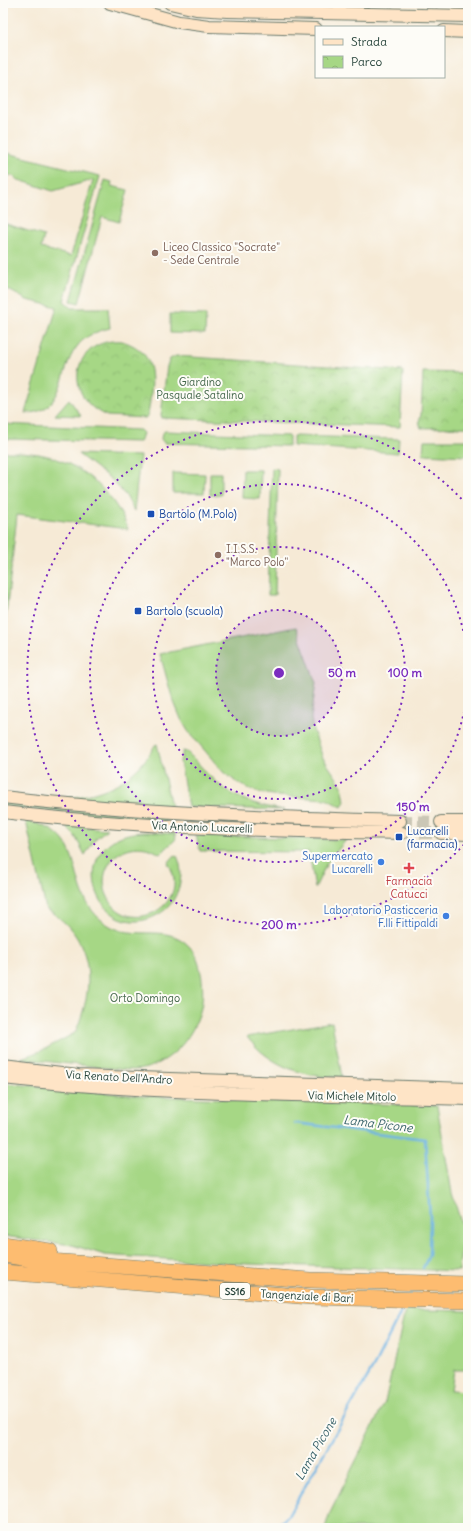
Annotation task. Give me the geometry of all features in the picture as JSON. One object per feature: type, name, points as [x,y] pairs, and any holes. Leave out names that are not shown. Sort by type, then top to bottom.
[{"type":"highway","points":[[3,1244],[71,1255],[93,1264]]},
{"type":"highway","name":"Tangenziale di Bari","points":[[3,1255],[93,1264],[310,1280],[468,1284]]},
{"type":"highway","name":"Tangenziale di Bari","points":[[3,1272],[311,1297],[468,1301]]},
{"type":"highway","points":[[3,1281],[40,1276]]},
{"type":"street","points":[[110,3],[179,22],[209,26],[315,29]]},
{"type":"street","points":[[170,3],[196,9],[227,11],[468,16]]},
{"type":"street","points":[[445,31],[468,32]]},
{"type":"street","name":"Via Antonio Lucarelli","points":[[8,813],[129,825],[324,832],[401,827],[324,818],[107,808],[9,798]]},
{"type":"street","points":[[468,822],[441,827],[468,834]]},
{"type":"street","name":"Via Renato Dell'Andro","points":[[3,1067],[78,1076],[235,1088]]},
{"type":"street","name":"Via Renato Dell'Andro","points":[[3,1078],[76,1086],[235,1088]]},
{"type":"street","name":"Via Michele Mitolo","points":[[235,1088],[468,1089]]},
{"type":"street","name":"Via Michele Mitolo","points":[[235,1088],[468,1099]]},
{"type":"green space","points":[[3,152],[100,176],[64,301],[72,308],[108,308],[110,328],[91,335],[79,344],[66,368],[54,399],[47,406],[38,411],[25,413],[57,307],[27,300],[3,287],[3,223],[44,236],[41,248],[71,256],[93,180],[53,191],[16,179],[15,177],[3,173]]},
{"type":"green space","points":[[105,180],[112,182],[111,186],[128,190],[119,222],[102,217],[79,303],[71,301]]},
{"type":"green space","points":[[170,314],[206,315],[205,334],[170,333]]},
{"type":"green space","points":[[122,341],[134,346],[143,353],[151,371],[152,381],[148,416],[145,418],[107,416],[92,407],[83,396],[78,383],[78,370],[83,358],[92,348],[105,342]]},
{"type":"green space","name":"Giardino Pasquale Satalino","points":[[176,356],[403,371],[400,427],[162,418],[161,415],[167,366],[170,359]]},
{"type":"green space","points":[[423,372],[468,373],[468,427],[421,428],[419,421],[421,415]]},
{"type":"green space","points":[[69,399],[81,416],[55,415]]},
{"type":"green space","points":[[3,424],[140,430],[143,433],[140,442],[3,439]]},
{"type":"green space","points":[[165,431],[289,436],[289,446],[164,443],[161,439],[162,433]]},
{"type":"green space","points":[[293,436],[399,439],[398,453],[293,446]]},
{"type":"green space","points":[[424,440],[468,440],[468,456],[423,454]]},
{"type":"green space","points":[[3,452],[28,453],[47,456],[77,468],[102,488],[113,501],[128,529],[17,515],[3,643]]},
{"type":"green space","points":[[78,454],[140,456],[134,511],[126,496],[112,480]]},
{"type":"green space","points":[[272,468],[278,469],[275,595],[268,595]]},
{"type":"green space","points":[[243,470],[261,470],[260,499],[242,498]]},
{"type":"green space","points":[[173,473],[205,474],[204,493],[173,493]]},
{"type":"green space","points":[[210,473],[221,473],[221,495],[210,495]]},
{"type":"green space","points":[[296,627],[316,683],[311,718],[313,730],[323,758],[342,786],[345,801],[342,807],[326,799],[278,796],[257,792],[241,785],[224,773],[188,731],[181,719],[172,697],[160,654]]},
{"type":"green space","points":[[157,744],[171,806],[67,798],[94,793],[107,789],[118,783],[139,767]]},
{"type":"green space","points":[[183,751],[187,752],[194,758],[221,786],[237,797],[256,804],[285,810],[188,807],[180,761]]},
{"type":"green space","points":[[3,802],[166,817],[166,822],[3,807]]},
{"type":"green space","name":"Orto Domingo","points":[[26,821],[46,827],[60,836],[68,848],[88,905],[99,918],[111,926],[123,931],[135,933],[158,933],[180,939],[190,947],[194,953],[202,976],[203,993],[198,1018],[183,1044],[160,1063],[144,1069],[131,1070],[21,1058],[43,1050],[75,1033],[82,1015],[88,980],[87,964],[82,948],[74,934],[62,920],[46,909]]},
{"type":"green space","points":[[64,825],[107,829],[95,839],[85,855],[75,836]]},
{"type":"green space","points":[[147,832],[175,834],[176,839],[160,854],[153,850],[138,847],[124,850],[118,854],[112,859],[105,873],[104,884],[107,895],[116,909],[128,915],[142,916],[155,912],[166,904],[173,892],[174,878],[168,863],[175,855],[177,856],[179,862],[181,873],[178,891],[172,902],[162,912],[148,919],[128,920],[112,913],[100,899],[95,882],[96,864],[104,848],[121,836]]},
{"type":"green space","points":[[196,835],[346,840],[327,863],[315,888],[309,852],[200,851]]},
{"type":"green space","points":[[332,1022],[342,1077],[328,1077],[302,1073],[290,1069],[267,1056],[247,1037]]},
{"type":"green space","points":[[3,1083],[140,1096],[437,1106],[452,1193],[463,1229],[459,1271],[248,1264],[118,1256],[105,1255],[72,1245],[3,1236]]},
{"type":"green space","points":[[405,1311],[468,1311],[468,1370],[454,1370],[451,1390],[468,1391],[468,1528],[325,1528],[329,1515],[385,1402]]},
{"type":"waterway","name":"Lama Picone","points":[[295,1123],[425,1139],[430,1217],[429,1255],[423,1268]]},
{"type":"waterway","name":"Lama Picone","points":[[275,1528],[288,1516],[376,1362],[402,1310]]},
{"type":"tunnel","points":[[400,821],[441,822]]},
{"type":"tunnel","points":[[402,833],[441,833]]},
{"type":"place","name":"Liceo Classico \"Socrate\" - Sede Centrale","points":[[155,253]]},
{"type":"place","name":"Bartolo (M.Polo)","points":[[151,514]]},
{"type":"place","name":"I.I.S.S. \"Marco Polo\"","points":[[218,555]]},
{"type":"place","name":"Bartolo (scuola)","points":[[138,611]]},
{"type":"place","name":"Lucarelli (farmacia)","points":[[399,837]]},
{"type":"place","name":"Supermercato Lucarelli","points":[[381,862]]},
{"type":"place","name":"Farmacia Catucci","points":[[409,868]]},
{"type":"place","name":"Laboratorio Pasticceria F.lli Fittipaldi","points":[[446,916]]}]
